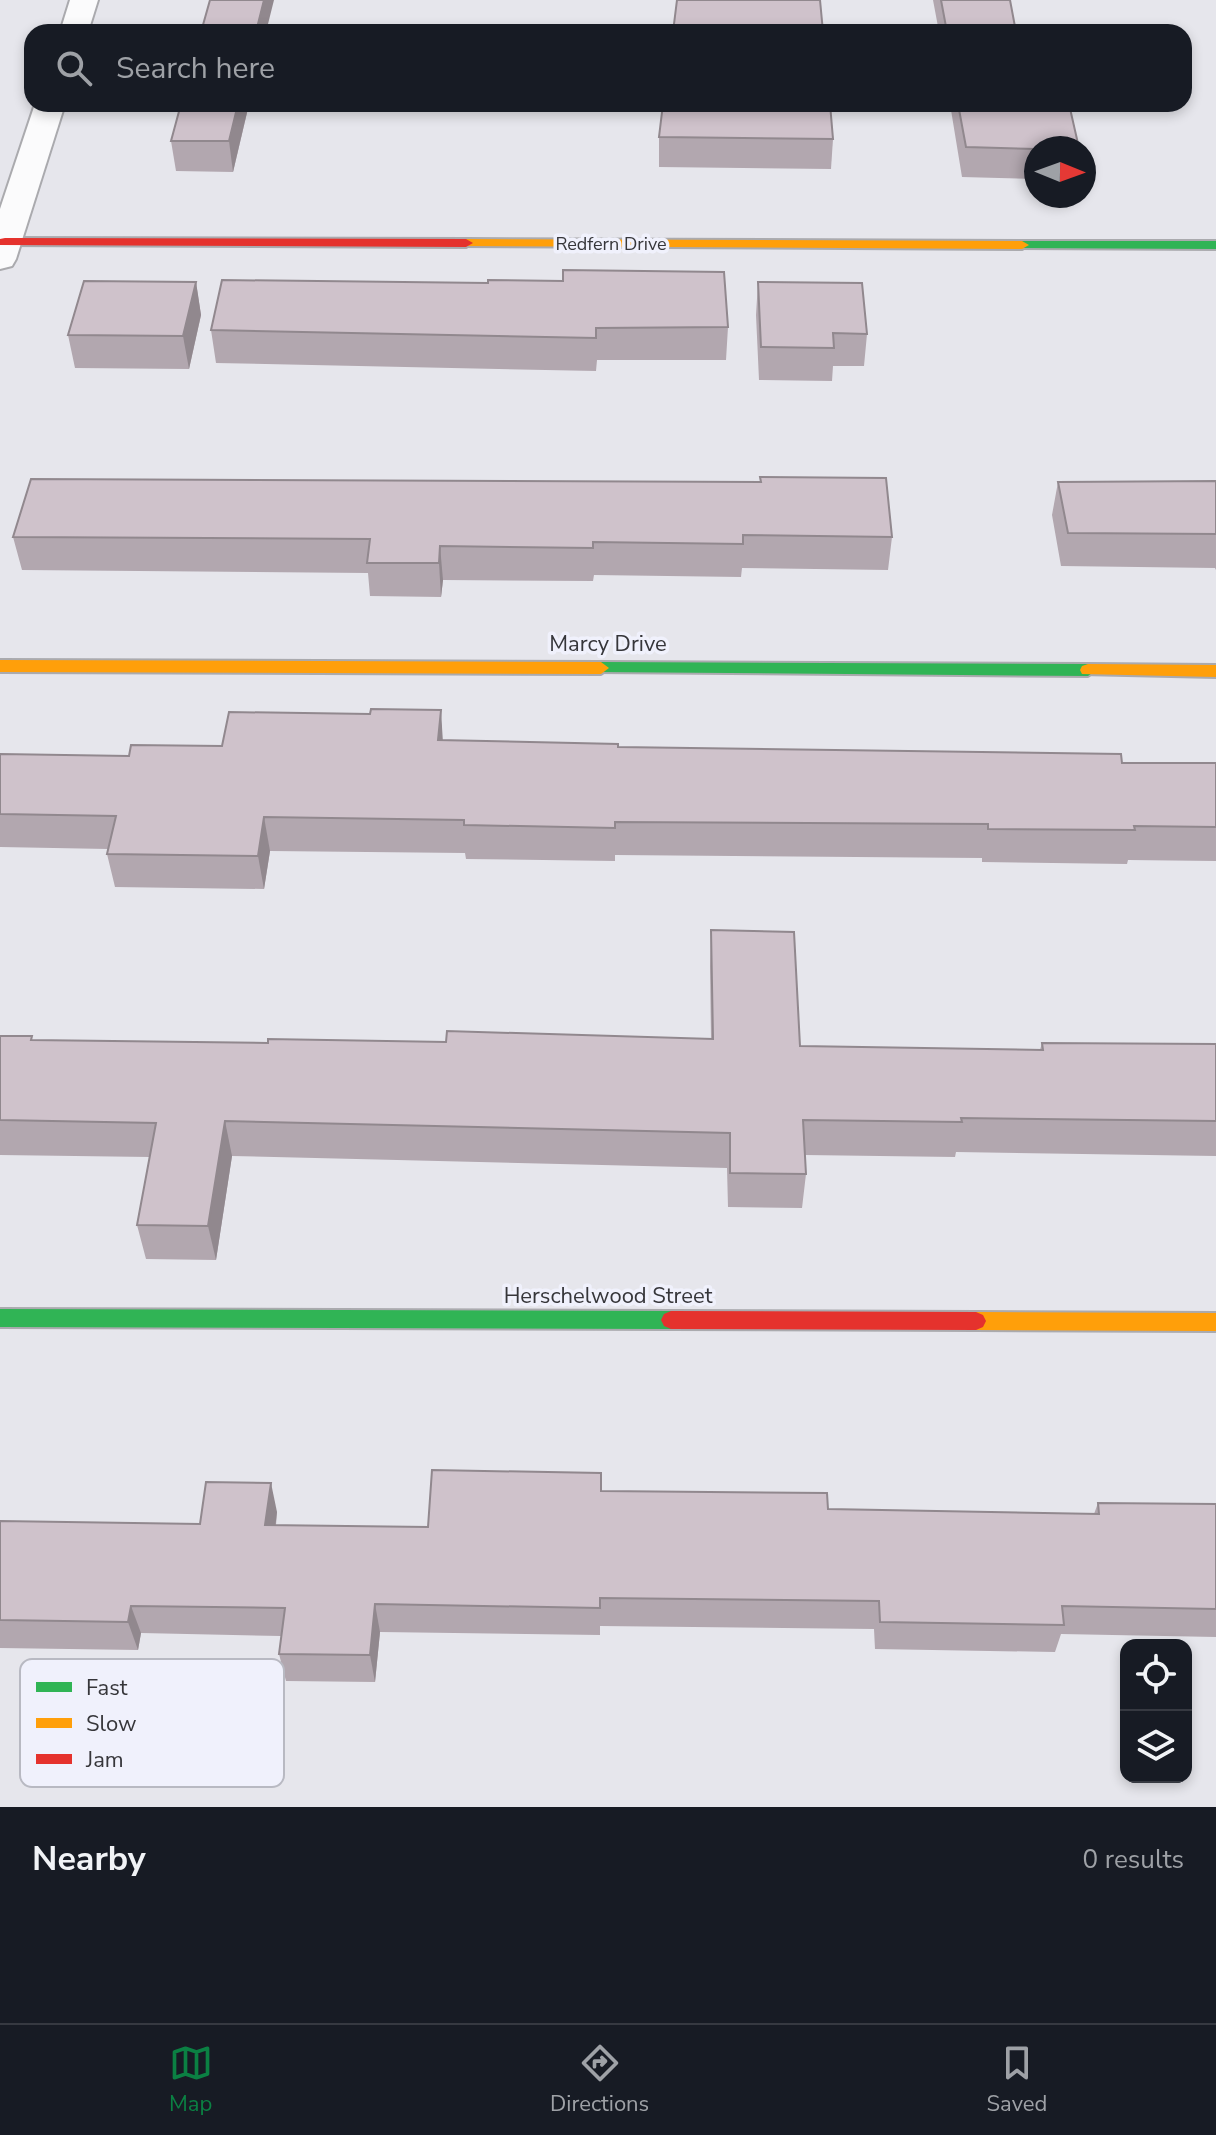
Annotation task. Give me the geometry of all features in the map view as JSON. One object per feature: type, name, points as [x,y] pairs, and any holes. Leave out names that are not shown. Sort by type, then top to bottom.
[{"type":"street","points":[[76,24],[84,0]]},
{"type":"street","points":[[3,251],[47,112]]},
{"type":"street","name":"Redfern Drive","points":[[3,251],[1216,245]]},
{"type":"street","name":"Marcy Drive","points":[[0,666],[1216,671]]},
{"type":"street","name":"Herschelwood Street","points":[[0,1318],[1216,1322]]},
{"type":"building","points":[[210,0],[264,0],[258,24],[203,24]]},
{"type":"building","points":[[677,0],[820,0],[822,24],[674,24]]},
{"type":"building","points":[[941,0],[1010,0],[1014,24],[946,24]]},
{"type":"building","points":[[179,112],[236,112],[229,141],[171,141]]},
{"type":"building","points":[[662,112],[831,112],[833,139],[659,137]]},
{"type":"building","points":[[959,112],[1071,112],[1076,136],[1024,136],[1024,149],[966,147]]},
{"type":"building","points":[[563,270],[724,272],[728,327],[596,328],[596,338],[211,330],[222,280],[563,281]]},
{"type":"building","points":[[84,281],[196,282],[183,336],[68,335]]},
{"type":"building","points":[[758,282],[862,283],[867,334],[833,333],[834,348],[761,347]]},
{"type":"building","points":[[760,477],[886,478],[892,537],[743,535],[743,544],[593,542],[593,548],[440,546],[439,563],[367,563],[370,539],[13,537],[31,479],[761,482]]},
{"type":"building","points":[[1216,481],[1216,534],[1068,533],[1058,482]]},
{"type":"building","points":[[371,709],[441,710],[438,740],[618,744],[618,747],[1121,754],[1122,763],[1216,763],[1216,827],[988,829],[988,824],[615,822],[615,828],[464,825],[464,820],[264,817],[258,856],[107,854],[116,816],[0,814],[0,754],[129,756],[131,745],[222,746],[229,712],[370,714]]},
{"type":"building","points":[[711,930],[794,932],[800,1046],[1043,1050],[1042,1043],[1216,1044],[1216,1121],[803,1120],[806,1174],[730,1173],[730,1133],[225,1121],[208,1226],[137,1225],[156,1123],[0,1120],[0,1036],[32,1036],[31,1040],[446,1042],[447,1031],[713,1039]]},
{"type":"building","points":[[432,1470],[601,1473],[601,1491],[827,1493],[828,1509],[1099,1514],[1098,1503],[1216,1504],[1216,1609],[1062,1606],[1064,1625],[880,1622],[879,1601],[600,1598],[600,1608],[375,1604],[370,1655],[279,1654],[285,1608],[131,1606],[128,1622],[0,1620],[0,1521],[200,1524],[206,1482],[271,1483],[265,1525],[428,1527]]},
{"type":"traffic: fast","points":[[1022,245],[1216,245]]},
{"type":"traffic: fast","points":[[601,668],[1088,670]]},
{"type":"traffic: fast","points":[[0,1318],[671,1320]]},
{"type":"traffic: slow","points":[[466,243],[1022,245]]},
{"type":"traffic: slow","points":[[0,666],[601,668]]},
{"type":"traffic: slow","points":[[1088,670],[1216,671]]},
{"type":"traffic: slow","points":[[976,1321],[1216,1322]]},
{"type":"traffic: jam","points":[[5,242],[466,243]]},
{"type":"traffic: jam","points":[[671,1320],[976,1321]]}]
